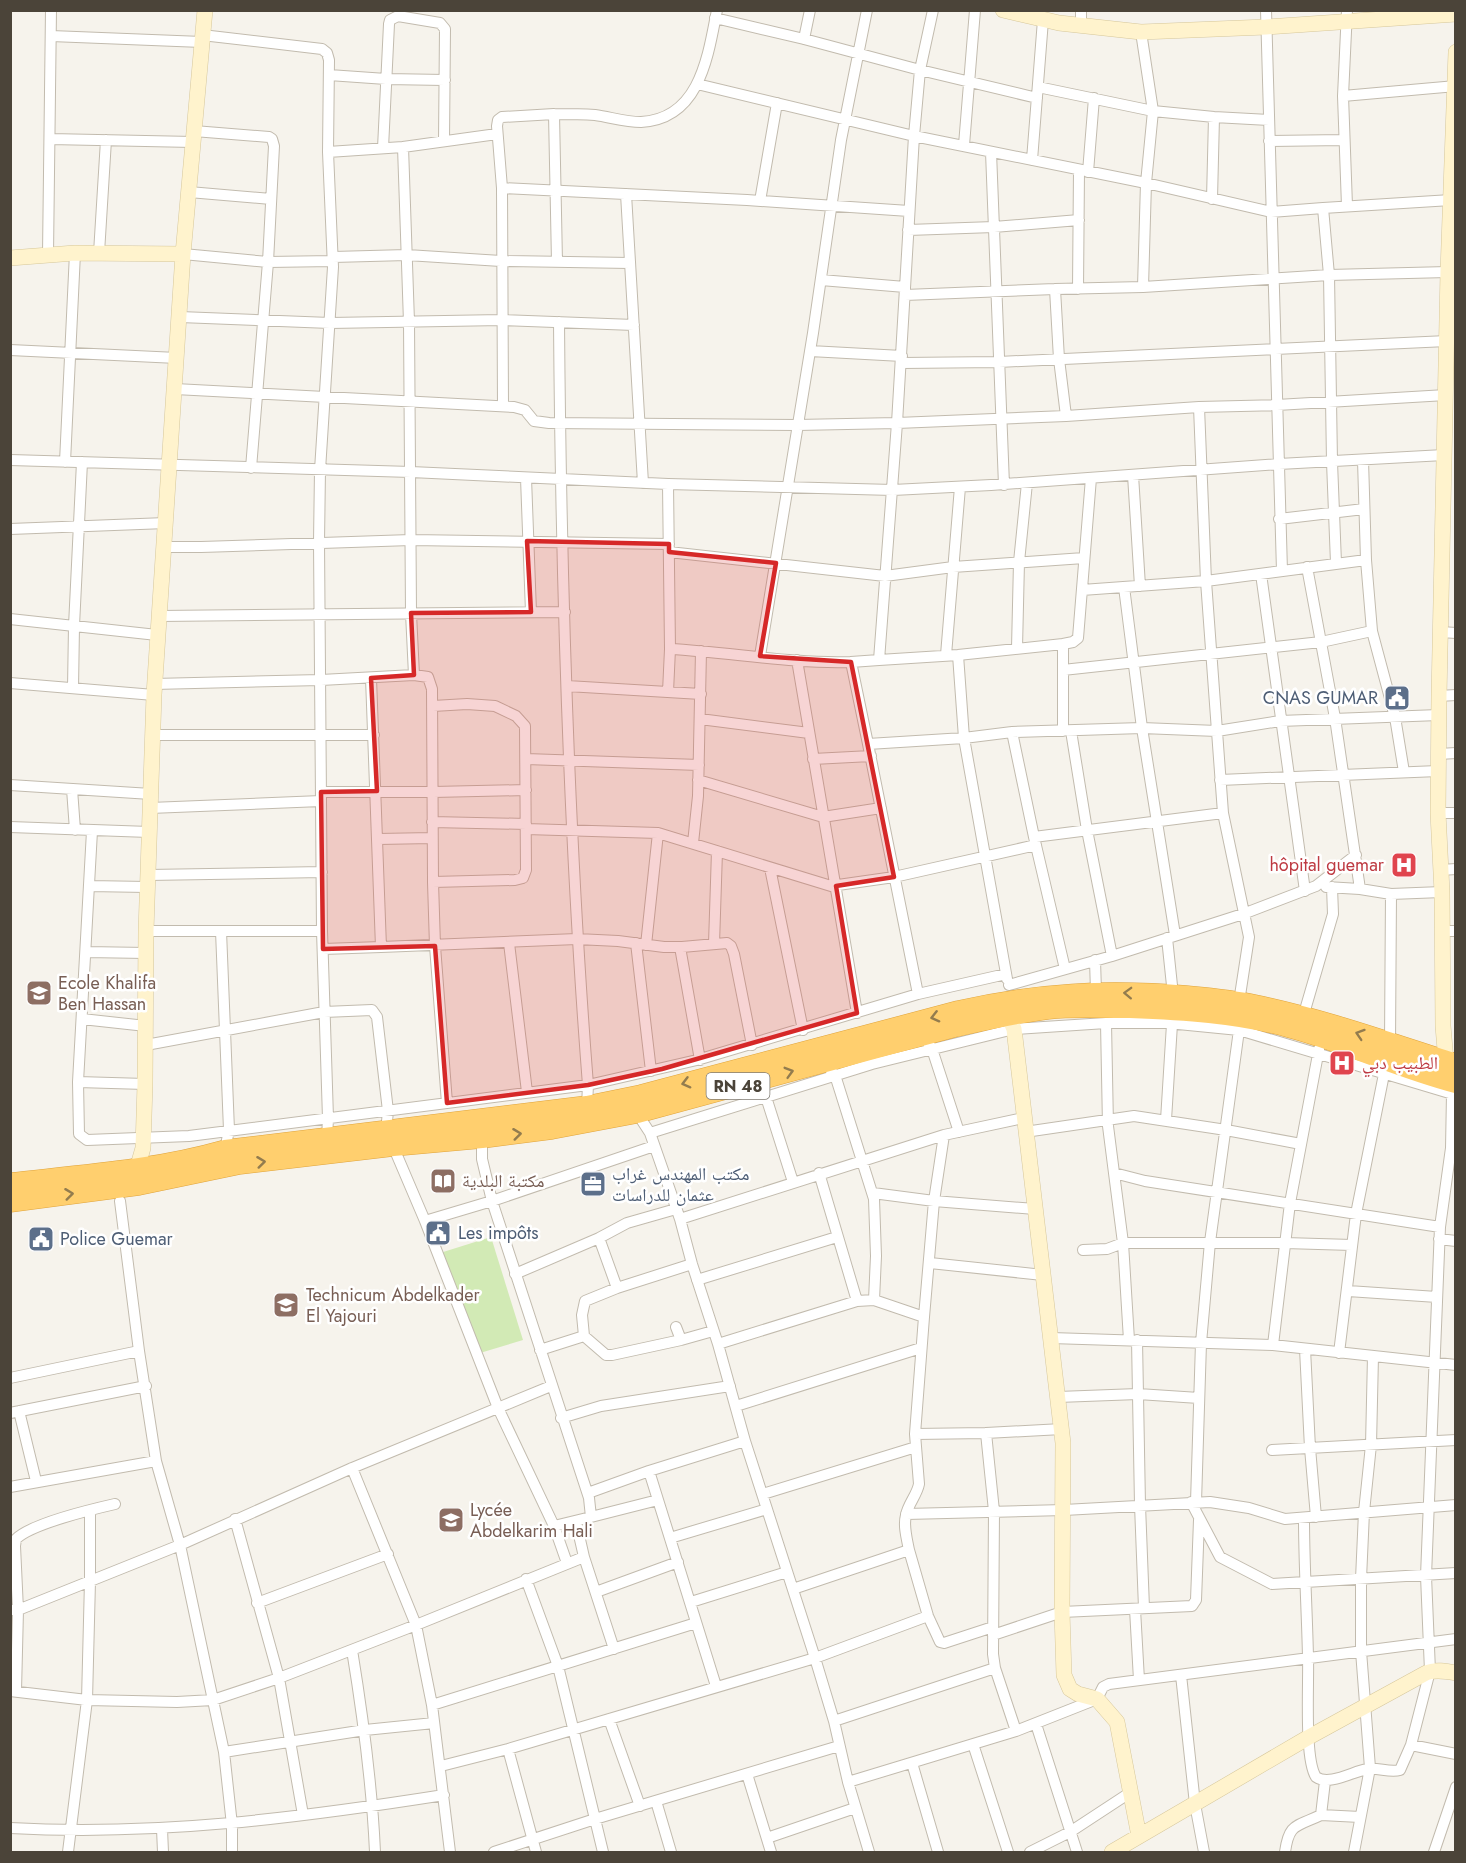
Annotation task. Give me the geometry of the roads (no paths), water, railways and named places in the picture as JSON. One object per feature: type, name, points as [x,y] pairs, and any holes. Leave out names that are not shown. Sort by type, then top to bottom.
[{"type":"highway","name":"RN 48","points":[[10,1202],[138,1177],[240,1164],[389,1139],[471,1129],[587,1106],[653,1092],[870,1033],[1008,1001],[1062,993],[1173,995],[1319,1045],[1424,1064]]},
{"type":"highway","name":"RN 48","points":[[471,1129],[552,1129],[637,1113],[701,1096],[830,1069],[928,1042],[1008,1001],[1050,1009],[1089,1007],[1205,1012],[1238,1016],[1303,1017],[1390,1043],[1451,1080]]},
{"type":"highway","name":"RN 48","points":[[10,1183],[138,1177],[225,1150],[327,1138],[389,1139]]},
{"type":"street","points":[[48,254],[51,10]]},
{"type":"street","points":[[138,1177],[143,1148],[146,931],[157,635],[183,254],[205,10]]},
{"type":"street","points":[[804,39],[810,10]]},
{"type":"street","points":[[760,656],[845,119],[867,10]]},
{"type":"street","points":[[879,660],[902,359],[914,136],[920,70],[933,10]]},
{"type":"street","points":[[964,145],[975,10]]},
{"type":"street","points":[[1003,10],[1043,20],[1081,18],[1141,32],[1266,27],[1346,16],[1455,14]]},
{"type":"street","points":[[1266,10],[1282,571]]},
{"type":"street","points":[[503,406],[501,188],[497,123],[502,117],[554,114],[592,115],[639,122],[657,120],[667,116],[680,107],[692,94],[697,84],[705,65],[716,14],[859,54],[969,81],[1094,98],[1153,111],[1269,120]]},
{"type":"street","points":[[383,148],[389,24],[390,20],[398,16],[443,25],[446,43],[444,141]]},
{"type":"street","points":[[1346,16],[1343,96],[1347,206]]},
{"type":"street","points":[[1032,160],[1043,20]]},
{"type":"street","points":[[1141,32],[1153,111],[1146,183],[1143,287]]},
{"type":"street","points":[[51,36],[202,38],[322,49],[328,56],[328,152],[333,259],[320,470],[322,931],[327,1138]]},
{"type":"street","points":[[1304,1518],[1304,1582],[1312,1772],[1316,1777],[1325,1781],[1370,1768],[1393,1772],[1400,1770],[1411,1745],[1430,1671],[1426,1576],[1434,1363],[1439,1239],[1451,1148],[1451,1080],[1443,1026],[1449,931],[1442,892],[1448,870],[1438,813],[1438,771],[1439,696],[1448,632],[1450,479],[1444,455],[1451,394],[1446,341],[1451,321],[1448,272],[1453,223],[1451,200],[1455,52]]},
{"type":"street","points":[[329,75],[446,80]]},
{"type":"street","points":[[697,84],[914,136],[1146,183],[1271,212],[1451,200]]},
{"type":"street","points":[[1343,96],[1455,86]]},
{"type":"street","points":[[1078,289],[1079,220],[1094,98]]},
{"type":"street","points":[[760,201],[777,103]]},
{"type":"street","points":[[554,114],[557,262]]},
{"type":"street","points":[[1212,199],[1214,117]]},
{"type":"street","points":[[328,152],[403,147],[498,134]]},
{"type":"street","points":[[50,139],[193,137],[272,139],[275,151],[268,262],[251,468]]},
{"type":"street","points":[[99,253],[106,140]]},
{"type":"street","points":[[1269,141],[1344,141]]},
{"type":"street","points":[[403,147],[409,322],[411,613],[414,675]]},
{"type":"street","points":[[991,152],[1004,484]]},
{"type":"street","points":[[501,188],[832,205],[909,212]]},
{"type":"street","points":[[189,192],[271,199]]},
{"type":"street","points":[[626,194],[643,483]]},
{"type":"street","points":[[1323,208],[1329,275],[1330,402],[1336,563]]},
{"type":"street","points":[[908,230],[1079,220]]},
{"type":"street","points":[[65,462],[75,253]]},
{"type":"street","points":[[10,258],[75,253],[183,254],[268,262],[407,255],[501,261],[630,263]]},
{"type":"street","points":[[821,280],[905,291],[996,293],[1143,287],[1329,275],[1448,272]]},
{"type":"street","points":[[1055,289],[1059,358],[1066,416]]},
{"type":"street","points":[[180,317],[330,323],[502,320],[634,325]]},
{"type":"street","points":[[560,322],[560,479],[571,832],[588,1085],[587,1106]]},
{"type":"street","points":[[810,351],[902,359],[999,362],[1446,341]]},
{"type":"street","points":[[10,350],[177,358]]},
{"type":"street","points":[[175,389],[503,406],[523,408],[531,419],[538,422],[797,425],[1066,416],[1451,394]]},
{"type":"street","points":[[1198,407],[1206,580],[1223,813],[1243,914],[1247,923],[1249,943],[1210,1242],[1201,1342],[1193,1502],[1216,1552],[1226,1561],[1272,1584],[1455,1573]]},
{"type":"street","points":[[10,460],[892,490],[1444,455]]},
{"type":"street","points":[[1364,460],[1365,560],[1372,632],[1395,717],[1404,772]]},
{"type":"street","points":[[73,688],[82,462]]},
{"type":"street","points":[[1133,475],[1140,586]]},
{"type":"street","points":[[526,477],[531,612]]},
{"type":"street","points":[[670,649],[796,660],[851,662],[958,655],[1072,642],[1078,638],[1092,478]]},
{"type":"street","points":[[1017,648],[1019,562],[1028,483]]},
{"type":"street","points":[[668,484],[670,649],[668,692]]},
{"type":"street","points":[[946,656],[960,487]]},
{"type":"street","points":[[1279,519],[1364,509]]},
{"type":"street","points":[[10,529],[166,523]]},
{"type":"street","points":[[164,547],[201,548],[411,540],[562,541],[669,548],[885,576],[953,567],[1084,558]]},
{"type":"street","points":[[1082,590],[1206,580],[1365,560]]},
{"type":"street","points":[[1307,567],[1335,718],[1360,888]]},
{"type":"street","points":[[1261,574],[1305,891]]},
{"type":"street","points":[[1124,587],[1171,937],[1173,995]]},
{"type":"street","points":[[159,616],[565,612]]},
{"type":"street","points":[[10,619],[157,635]]},
{"type":"street","points":[[1063,670],[1321,642],[1372,632]]},
{"type":"street","points":[[1063,644],[1067,731],[1112,956]]},
{"type":"street","points":[[693,843],[699,765],[701,651]]},
{"type":"street","points":[[958,655],[964,738],[1008,1001],[1062,1429],[1064,1510],[1062,1612],[1066,1682],[1073,1692],[1097,1699],[1117,1722],[1139,1836]]},
{"type":"street","points":[[796,660],[857,1013]]},
{"type":"street","points":[[851,662],[918,994]]},
{"type":"street","points":[[10,683],[73,688],[154,690],[425,675],[429,679],[433,706],[432,838],[435,946],[447,1103]]},
{"type":"street","points":[[371,678],[381,947]]},
{"type":"street","points":[[567,686],[700,694]]},
{"type":"street","points":[[1439,696],[1455,695]]},
{"type":"street","points":[[433,706],[482,704],[510,712],[525,726],[526,759],[526,870],[523,878],[433,882]]},
{"type":"street","points":[[868,744],[964,738],[1012,732],[1142,728],[1218,731],[1280,721],[1439,715]]},
{"type":"street","points":[[700,719],[809,733]]},
{"type":"street","points":[[1012,732],[1065,969]]},
{"type":"street","points":[[152,735],[374,735]]},
{"type":"street","points":[[1439,754],[1455,753]]},
{"type":"street","points":[[813,759],[871,756]]},
{"type":"street","points":[[526,759],[699,765]]},
{"type":"street","points":[[1220,780],[1438,771]]},
{"type":"street","points":[[698,780],[823,817],[881,808]]},
{"type":"street","points":[[10,785],[72,789],[150,801],[377,792],[526,790]]},
{"type":"street","points":[[72,789],[75,830]]},
{"type":"street","points":[[432,822],[526,826],[571,832],[658,833],[824,885],[836,886],[894,877],[1087,830],[1223,813]]},
{"type":"street","points":[[1438,813],[1455,813]]},
{"type":"street","points":[[10,827],[149,832]]},
{"type":"street","points":[[92,831],[78,1082],[78,1130],[80,1137],[91,1140],[143,1139],[229,1130],[588,1085],[700,1060],[918,994],[1008,1001],[1106,1023],[1172,1024],[1238,1016]]},
{"type":"street","points":[[651,1071],[641,944],[658,833]]},
{"type":"street","points":[[378,839],[432,838]]},
{"type":"street","points":[[714,944],[717,851]]},
{"type":"street","points":[[1008,1001],[1065,969],[1243,914],[1305,891],[1316,886],[1356,855]]},
{"type":"street","points":[[770,868],[803,1030]]},
{"type":"street","points":[[89,886],[322,872]]},
{"type":"street","points":[[1316,886],[1360,888],[1391,894],[1442,892]]},
{"type":"street","points":[[1303,1017],[1333,914],[1332,887]]},
{"type":"street","points":[[1390,1043],[1391,894]]},
{"type":"street","points":[[146,931],[322,931]]},
{"type":"street","points":[[221,931],[229,1130],[225,1150]]},
{"type":"street","points":[[323,949],[577,939],[680,947],[727,943],[732,949],[752,1044]]},
{"type":"street","points":[[509,943],[527,1092]]},
{"type":"street","points":[[680,947],[700,1060]]},
{"type":"street","points":[[86,952],[146,953]]},
{"type":"street","points":[[1095,960],[1096,992]]},
{"type":"street","points":[[146,1046],[324,1012],[368,1009],[375,1012],[388,1111],[389,1139],[425,1221],[498,1408],[554,1526],[567,1563]]},
{"type":"street","points":[[82,1019],[146,1026]]},
{"type":"street","points":[[1106,1023],[1107,1120],[1123,1243],[1138,1395],[1139,1680]]},
{"type":"street","points":[[1166,1120],[1172,1024]]},
{"type":"street","points":[[1424,1064],[1443,1026]]},
{"type":"street","points":[[928,1042],[959,1132]]},
{"type":"street","points":[[1273,1345],[1290,1203],[1319,1045],[1384,1074],[1451,1080]]},
{"type":"street","points":[[650,1133],[766,1097],[830,1069],[873,1193],[876,1237],[874,1300]]},
{"type":"street","points":[[1339,1353],[1356,1214],[1384,1074]]},
{"type":"street","points":[[78,1082],[145,1084]]},
{"type":"street","points":[[701,1096],[712,1113]]},
{"type":"street","points":[[766,1097],[793,1182]]},
{"type":"street","points":[[637,1113],[650,1133],[678,1214],[745,1441],[834,1720],[838,1746],[869,1852]]},
{"type":"street","points":[[515,1274],[599,1238],[627,1223],[678,1214],[959,1132],[1134,1116],[1301,1144]]},
{"type":"street","points":[[471,1129],[561,1418],[588,1494],[591,1517]]},
{"type":"street","points":[[471,1129],[482,1159]]},
{"type":"street","points":[[944,1135],[934,1201],[921,1348],[915,1434],[919,1484],[906,1514],[905,1523],[909,1550],[928,1616],[940,1642],[993,1631],[1062,1612],[1189,1607],[1195,1604],[1199,1519]]},
{"type":"street","points":[[425,1221],[492,1201],[654,1146]]},
{"type":"street","points":[[819,1173],[857,1301]]},
{"type":"street","points":[[1114,1173],[1145,1181],[1440,1227]]},
{"type":"street","points":[[873,1193],[934,1201],[1035,1209]]},
{"type":"street","points":[[120,1201],[156,1461],[180,1545],[224,1752],[232,1824],[232,1852]]},
{"type":"street","points":[[697,1280],[837,1237]]},
{"type":"street","points":[[599,1238],[616,1288]]},
{"type":"street","points":[[1439,1239],[1455,1242]]},
{"type":"street","points":[[1083,1250],[1107,1249],[1123,1243],[1352,1245]]},
{"type":"street","points":[[930,1263],[1043,1275]]},
{"type":"street","points":[[692,1264],[616,1288],[585,1301],[582,1315],[584,1336],[606,1355],[713,1331]]},
{"type":"street","points":[[1348,1291],[1437,1297]]},
{"type":"street","points":[[718,1344],[857,1301],[874,1300],[924,1317]]},
{"type":"street","points":[[676,1326],[681,1340]]},
{"type":"street","points":[[540,1350],[584,1336]]},
{"type":"street","points":[[1051,1338],[1273,1345],[1455,1365]]},
{"type":"street","points":[[735,1406],[921,1348]]},
{"type":"street","points":[[1305,1349],[1316,1517]]},
{"type":"street","points":[[10,1378],[139,1351]]},
{"type":"street","points":[[1354,1852],[1370,1768],[1361,1651],[1361,1579],[1364,1512],[1371,1444],[1373,1356]]},
{"type":"street","points":[[36,1481],[14,1412],[146,1386]]},
{"type":"street","points":[[14,1610],[180,1545],[352,1468],[552,1386]]},
{"type":"street","points":[[561,1418],[602,1406],[730,1386]]},
{"type":"street","points":[[1058,1397],[1138,1395],[1199,1398]]},
{"type":"street","points":[[915,1434],[986,1434],[1062,1429]]},
{"type":"street","points":[[986,1434],[994,1511],[995,1668],[1016,1731]]},
{"type":"street","points":[[1272,1450],[1455,1440]]},
{"type":"street","points":[[588,1494],[649,1471],[745,1441]]},
{"type":"street","points":[[763,1494],[916,1447]]},
{"type":"street","points":[[10,1487],[156,1461]]},
{"type":"street","points":[[352,1468],[416,1625],[432,1705],[450,1852]]},
{"type":"street","points":[[649,1471],[716,1686]]},
{"type":"street","points":[[554,1526],[658,1500]]},
{"type":"street","points":[[906,1514],[1064,1510],[1193,1502],[1238,1506],[1279,1518],[1304,1518],[1455,1505]]},
{"type":"street","points":[[115,1504],[90,1510],[24,1533],[16,1539],[13,1691],[87,1700],[177,1702],[213,1700],[352,1650],[584,1557]]},
{"type":"street","points":[[670,1538],[767,1509]]},
{"type":"street","points":[[68,1852],[87,1700],[90,1510]]},
{"type":"street","points":[[235,1519],[279,1678],[303,1815]]},
{"type":"street","points":[[576,1522],[584,1557],[614,1649]]},
{"type":"street","points":[[793,1589],[909,1550]]},
{"type":"street","points":[[257,1603],[388,1554]]},
{"type":"street","points":[[596,1592],[678,1562]]},
{"type":"street","points":[[691,1602],[787,1572]]},
{"type":"street","points":[[526,1579],[558,1666],[603,1852]]},
{"type":"street","points":[[441,1767],[815,1658],[928,1616]]},
{"type":"street","points":[[432,1705],[696,1623]]},
{"type":"street","points":[[848,1782],[1036,1724],[1097,1699],[1103,1687],[1109,1684],[1455,1639]]},
{"type":"street","points":[[352,1650],[365,1730],[375,1852]]},
{"type":"street","points":[[834,1720],[995,1668]]},
{"type":"street","points":[[1121,1850],[1139,1836],[1309,1737],[1430,1671],[1455,1673]]},
{"type":"street","points":[[1181,1675],[1195,1804],[1204,1852]]},
{"type":"street","points":[[609,1719],[640,1806]]},
{"type":"street","points":[[224,1752],[365,1730],[434,1722]]},
{"type":"street","points":[[1036,1724],[1077,1852]]},
{"type":"street","points":[[974,1744],[1008,1852]]},
{"type":"street","points":[[1411,1745],[1455,1755]]},
{"type":"street","points":[[494,1852],[838,1746]]},
{"type":"street","points":[[508,1749],[536,1852]]},
{"type":"street","points":[[912,1763],[938,1852]]},
{"type":"street","points":[[747,1774],[771,1852]]},
{"type":"street","points":[[1321,1815],[1325,1781]]},
{"type":"street","points":[[1434,1852],[1455,1787]]},
{"type":"street","points":[[1030,1852],[1070,1832],[1131,1792]]},
{"type":"street","points":[[10,1828],[71,1832],[232,1824],[444,1795]]},
{"type":"street","points":[[656,1801],[671,1852]]},
{"type":"street","points":[[766,1838],[855,1808]]},
{"type":"street","points":[[1285,1852],[1287,1836],[1292,1829],[1321,1815],[1360,1818]]},
{"type":"street","points":[[162,1829],[163,1852]]},
{"type":"place","name":"CNAS GUMAR","points":[[1397,698]]},
{"type":"place","name":"hôpital guemar","points":[[1404,865]]},
{"type":"place","name":"Ecole Khalifa Ben Hassan","points":[[39,993]]},
{"type":"place","name":"الطبيب دبي","points":[[1342,1063]]},
{"type":"place","name":"مكتبة البلدية","points":[[443,1181]]},
{"type":"place","name":"مكتب المهندس غراب عثمان للدراسات","points":[[593,1184]]},
{"type":"place","name":"Les impôts","points":[[438,1233]]},
{"type":"place","name":"Police Guemar","points":[[41,1239]]},
{"type":"place","name":"Technicum Abdelkader El Yajouri","points":[[286,1305]]},
{"type":"place","name":"Lycée Abdelkarim Hali","points":[[451,1520]]}]
